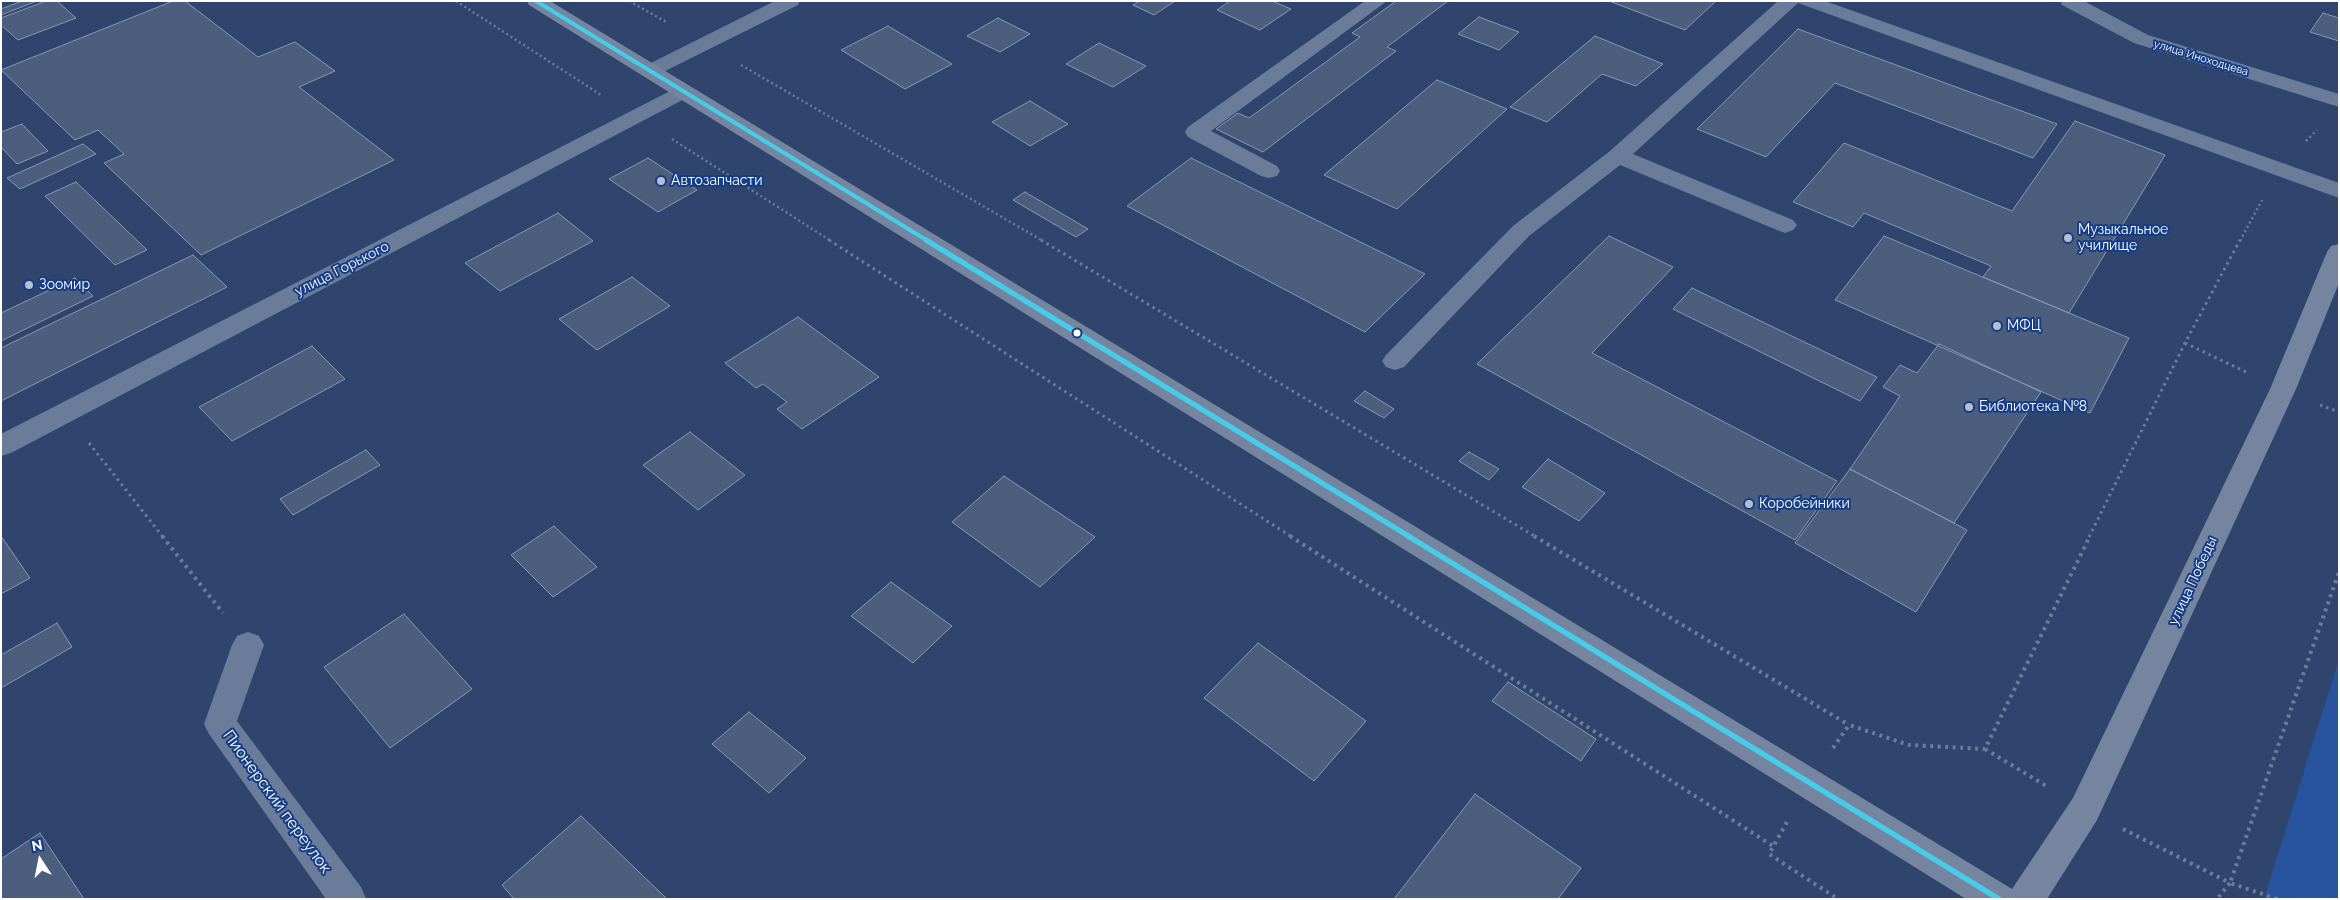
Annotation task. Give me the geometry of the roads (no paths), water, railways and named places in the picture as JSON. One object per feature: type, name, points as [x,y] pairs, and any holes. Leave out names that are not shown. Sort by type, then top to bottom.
[{"type":"main road","points":[[536,1],[1999,899]]},
{"type":"main road","name":"улица Победы","points":[[2026,899],[2085,809],[2283,389],[2339,252]]},
{"type":"street","points":[[650,71],[791,1]]},
{"type":"street","points":[[1269,170],[1196,132],[1378,1]]},
{"type":"street","points":[[1395,361],[1521,231],[1618,156],[1790,1]]},
{"type":"street","points":[[1806,1],[2339,191]]},
{"type":"street","name":"улица Иноходцева","points":[[2069,1],[2141,39],[2339,101]]},
{"type":"street","name":"улица Горького","points":[[1,446],[684,92]]},
{"type":"street","points":[[1618,156],[1785,225]]},
{"type":"street","name":"Пионерский переулок","points":[[248,645],[220,724],[348,899]]},
{"type":"place","name":"Автозапчасти","points":[[661,181]]},
{"type":"place","name":"Музыкальное училище","points":[[2068,238]]},
{"type":"place","name":"Зоомир","points":[[29,285]]},
{"type":"place","name":"МФЦ","points":[[1997,326]]},
{"type":"place","name":"Библиотека №8","points":[[1969,407]]},
{"type":"place","name":"Коробейники","points":[[1749,504]]}]
